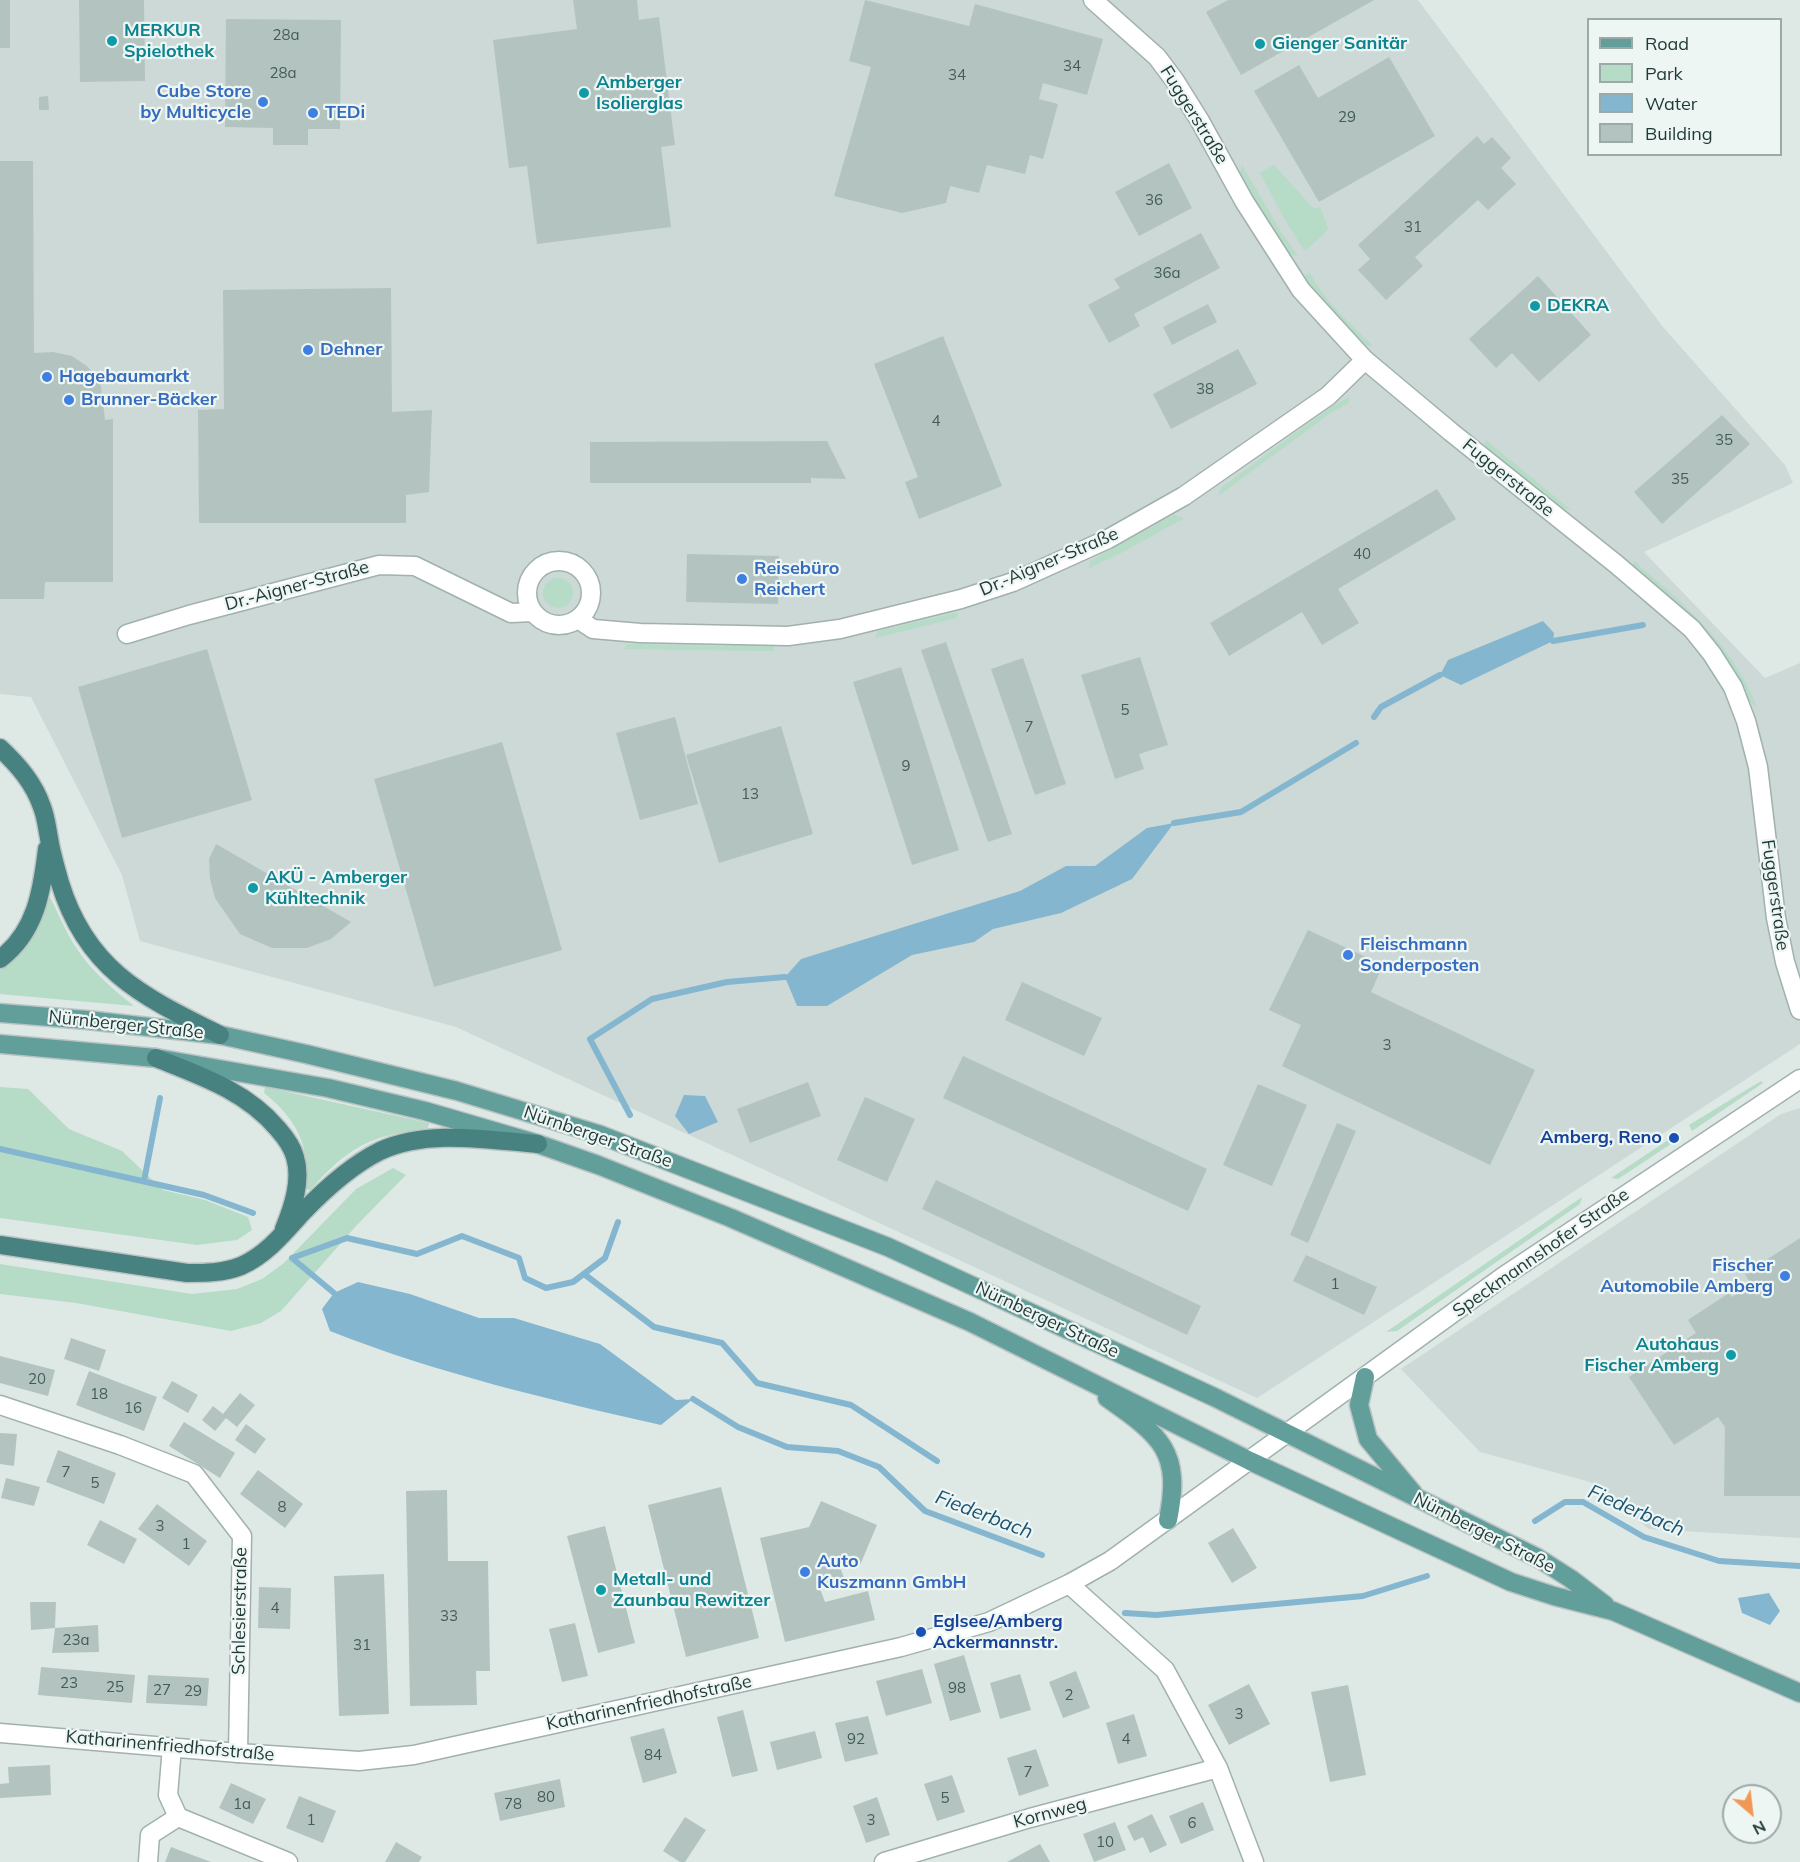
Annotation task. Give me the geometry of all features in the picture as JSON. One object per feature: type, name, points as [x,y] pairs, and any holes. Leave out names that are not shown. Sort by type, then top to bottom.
[{"type":"highway","points":[[0,748],[15,762],[31,784],[42,807],[68,906],[88,942],[123,980],[151,1000],[220,1035]]},
{"type":"highway","points":[[0,959],[24,934],[36,911],[43,887],[49,838]]},
{"type":"highway","points":[[156,1058],[228,1088],[254,1104],[287,1140],[295,1156],[297,1174],[295,1197],[281,1236]]},
{"type":"highway","points":[[0,1245],[187,1273],[217,1273],[240,1266],[260,1255],[332,1184],[355,1166],[381,1151],[435,1138],[538,1144]]},
{"type":"main road","name":"Nürnberger Straße","points":[[0,1013],[220,1035],[457,1090],[598,1134],[888,1247],[1214,1397],[1538,1558],[1613,1611]]},
{"type":"main road","name":"Nürnberger Straße","points":[[0,1044],[156,1058],[328,1088],[538,1144],[598,1165],[742,1223],[970,1322],[1250,1461],[1511,1582],[1613,1611]]},
{"type":"main road","points":[[1066,1369],[1146,1428],[1165,1449],[1173,1478],[1173,1494],[1168,1520]]},
{"type":"main road","points":[[1365,1377],[1359,1406],[1368,1439],[1420,1501]]},
{"type":"main road","points":[[1613,1611],[1800,1693]]},
{"type":"street","name":"Fuggerstraße","points":[[1093,0],[1157,57],[1175,81],[1244,201],[1301,290],[1365,360],[1450,432],[1616,564],[1692,629],[1712,654],[1733,687],[1746,721],[1758,767],[1776,918],[1785,962],[1800,1010]]},
{"type":"street","name":"Dr.-Aigner-Straße","points":[[127,634],[189,615],[379,565],[415,566],[511,613],[532,612],[552,625],[569,624],[578,619],[593,629],[640,633],[788,636],[840,629],[961,599],[1013,582],[1108,539],[1184,496],[1328,396],[1365,360]]},
{"type":"street","points":[[532,612],[526,594],[531,576],[543,564],[562,560],[582,570],[591,588],[588,607],[578,619]]},
{"type":"street","name":"Speckmannshofer Straße","points":[[1250,1461],[1504,1276],[1800,1080]]},
{"type":"street","name":"Schlesierstraße","points":[[0,1406],[120,1445],[194,1474],[242,1536],[238,1754]]},
{"type":"street","name":"Katharinenfriedhofstraße","points":[[0,1733],[238,1754],[359,1761],[414,1755],[901,1647],[989,1622],[1069,1584],[1110,1561],[1250,1461]]},
{"type":"street","points":[[1069,1584],[1165,1670],[1218,1768],[1254,1862]]},
{"type":"street","points":[[172,1748],[168,1795],[178,1817],[288,1862]]},
{"type":"street","name":"Kornweg","points":[[884,1862],[1030,1818],[1218,1768]]},
{"type":"street","points":[[148,1862],[150,1835],[178,1817]]},
{"type":"shaded area","points":[[0,0],[1418,0],[1663,327],[1785,465],[1793,483],[1644,552],[1765,678],[1800,663],[1800,1044],[1257,1398],[456,1027],[140,941],[122,875],[31,697],[0,694]]},
{"type":"shaded area","points":[[1800,1108],[1800,1538],[1649,1529],[1590,1482],[1480,1452],[1401,1369],[1781,1114]]},
{"type":"green space","points":[[1242,165],[1281,232],[1298,256],[1290,255],[1266,221],[1240,172]]},
{"type":"green space","points":[[1274,165],[1314,209],[1320,207],[1328,228],[1305,251],[1285,220],[1260,173]]},
{"type":"green space","points":[[1310,273],[1329,302],[1373,346],[1365,345],[1324,305],[1305,276]]},
{"type":"green space","points":[[1349,397],[1349,403],[1332,412],[1218,496],[1222,487],[1331,407]]},
{"type":"green space","points":[[1486,440],[1571,510],[1560,508],[1484,447]]},
{"type":"green space","points":[[1174,515],[1184,518],[1089,568],[1090,561]]},
{"type":"green space","points":[[1634,561],[1705,626],[1735,664],[1757,707],[1748,699],[1728,661],[1694,624],[1632,567]]},
{"type":"green space","points":[[558,578],[569,582],[573,593],[569,604],[558,608],[547,604],[543,593],[547,582]]},
{"type":"green space","points":[[958,612],[957,618],[875,638],[878,631]]},
{"type":"green space","points":[[628,644],[721,646],[772,644],[774,648],[773,651],[624,649]]},
{"type":"green space","points":[[50,897],[68,935],[82,956],[106,983],[134,1006],[0,994],[0,970],[17,954],[30,937]]},
{"type":"green space","points":[[1761,1081],[1763,1083],[1692,1131],[1689,1125]]},
{"type":"green space","points":[[0,1087],[28,1089],[69,1129],[122,1151],[163,1190],[205,1200],[248,1217],[252,1230],[237,1240],[197,1245],[0,1218]]},
{"type":"green space","points":[[265,1087],[429,1123],[428,1128],[391,1135],[362,1146],[337,1163],[310,1190],[306,1189],[306,1160],[299,1135],[285,1113],[264,1093]]},
{"type":"green space","points":[[1674,1136],[1677,1140],[1618,1179],[1611,1178]]},
{"type":"green space","points":[[393,1168],[406,1175],[356,1226],[281,1311],[261,1323],[231,1331],[76,1303],[0,1294],[0,1264],[192,1294],[237,1289],[262,1279],[284,1263],[356,1189]]},
{"type":"green space","points":[[1582,1197],[1580,1204],[1397,1331],[1386,1332]]},
{"type":"water","points":[[1543,621],[1554,633],[1553,641],[1461,685],[1440,675],[1448,660]]},
{"type":"water","points":[[1174,823],[1132,879],[1061,913],[993,929],[974,942],[912,955],[827,1006],[797,1006],[785,977],[801,959],[1020,891],[1066,866],[1095,866],[1147,828]]},
{"type":"water","points":[[684,1095],[705,1096],[718,1122],[689,1134],[675,1116]]},
{"type":"water","points":[[358,1282],[410,1294],[479,1318],[514,1318],[600,1344],[676,1400],[693,1399],[661,1425],[577,1406],[452,1373],[370,1346],[330,1331],[322,1309],[334,1293]]},
{"type":"water","points":[[1769,1593],[1780,1611],[1770,1625],[1742,1613],[1738,1598]]},
{"type":"building","points":[[0,0],[10,0],[10,48],[0,48]]},
{"type":"building","name":"MERKUR Spielothek","points":[[79,0],[144,0],[145,81],[80,82]]},
{"type":"building","name":"Amberger Isolierglas","points":[[573,0],[637,0],[639,20],[659,17],[675,145],[661,147],[671,227],[537,244],[527,166],[509,168],[493,40],[577,29]]},
{"type":"building","points":[[865,0],[969,26],[975,4],[1103,39],[1087,95],[1043,83],[1039,99],[1058,104],[1043,159],[1030,155],[1025,174],[987,165],[979,193],[950,186],[946,203],[902,213],[834,196],[871,67],[849,61]]},
{"type":"building","name":"Gienger Sanitär","points":[[1228,0],[1374,0],[1241,75],[1206,12]]},
{"type":"building","points":[[226,19],[341,20],[340,129],[308,129],[308,145],[273,145],[273,128],[225,127]]},
{"type":"building","points":[[1389,57],[1435,136],[1319,202],[1254,91],[1299,65],[1318,98]]},
{"type":"building","points":[[48,96],[49,110],[39,110],[39,97]]},
{"type":"building","points":[[1477,136],[1484,144],[1492,137],[1511,158],[1501,168],[1516,184],[1488,210],[1478,200],[1415,257],[1423,266],[1386,300],[1358,270],[1370,259],[1358,245]]},
{"type":"building","name":"Hagebaumarkt","points":[[0,161],[33,161],[34,353],[53,352],[72,356],[88,367],[101,386],[105,420],[113,419],[113,582],[45,582],[44,599],[0,599]]},
{"type":"building","points":[[1169,163],[1192,208],[1139,236],[1115,192]]},
{"type":"building","points":[[1201,233],[1220,268],[1134,314],[1140,326],[1109,343],[1088,305],[1120,288],[1114,279]]},
{"type":"building","name":"DEKRA","points":[[1538,276],[1591,335],[1539,382],[1512,353],[1496,368],[1469,339]]},
{"type":"building","name":"Dehner","points":[[391,288],[392,412],[432,410],[429,492],[406,495],[406,523],[199,523],[198,410],[224,409],[223,290]]},
{"type":"building","points":[[1208,304],[1217,322],[1172,345],[1163,327]]},
{"type":"building","points":[[943,336],[1002,486],[919,519],[905,482],[918,477],[874,364]]},
{"type":"building","points":[[1238,349],[1257,384],[1171,429],[1153,394]]},
{"type":"building","points":[[1722,415],[1750,444],[1662,524],[1634,492]]},
{"type":"building","points":[[827,441],[846,479],[811,478],[811,483],[590,483],[590,442]]},
{"type":"building","points":[[1437,489],[1456,519],[1338,589],[1359,623],[1322,645],[1302,612],[1229,656],[1210,623]]},
{"type":"building","points":[[687,554],[779,556],[778,604],[686,602]]},
{"type":"building","points":[[946,642],[1012,834],[988,842],[921,650]]},
{"type":"building","points":[[207,649],[252,800],[122,838],[78,687]]},
{"type":"building","points":[[1140,657],[1168,745],[1139,754],[1144,769],[1115,779],[1081,675]]},
{"type":"building","points":[[1023,658],[1066,784],[1035,795],[991,669]]},
{"type":"building","points":[[901,667],[959,850],[912,865],[853,682]]},
{"type":"building","points":[[675,717],[698,804],[640,820],[616,733]]},
{"type":"building","points":[[781,726],[813,834],[719,863],[686,755]]},
{"type":"building","points":[[502,742],[562,950],[434,987],[374,779]]},
{"type":"building","name":"AKÜ - Amberger Kühltechnik","points":[[216,844],[351,922],[331,939],[307,948],[272,948],[240,934],[215,898],[210,879],[209,859]]},
{"type":"building","points":[[1308,930],[1383,965],[1371,992],[1535,1070],[1490,1165],[1282,1066],[1301,1025],[1269,1010]]},
{"type":"building","points":[[1022,982],[1102,1018],[1084,1056],[1005,1020]]},
{"type":"building","points":[[963,1056],[1207,1169],[1188,1211],[943,1098]]},
{"type":"building","points":[[808,1082],[821,1116],[750,1143],[737,1109]]},
{"type":"building","points":[[1258,1084],[1307,1105],[1272,1186],[1223,1165]]},
{"type":"building","points":[[865,1097],[915,1119],[887,1182],[837,1160]]},
{"type":"building","points":[[1337,1123],[1356,1131],[1308,1243],[1290,1235]]},
{"type":"building","points":[[936,1180],[1201,1306],[1187,1335],[922,1209]]},
{"type":"building","name":"Autohaus Fischer Amberg","points":[[1800,1238],[1800,1496],[1724,1496],[1725,1427],[1718,1417],[1674,1445],[1629,1377],[1696,1333],[1688,1320],[1729,1293],[1732,1297],[1751,1284],[1745,1274]]},
{"type":"building","points":[[1306,1255],[1377,1287],[1364,1315],[1293,1281]]},
{"type":"building","points":[[71,1338],[106,1350],[99,1371],[64,1359]]},
{"type":"building","points":[[0,1356],[55,1370],[48,1396],[0,1383]]},
{"type":"building","points":[[89,1371],[157,1397],[144,1431],[76,1405]]},
{"type":"building","points":[[172,1381],[198,1395],[188,1413],[162,1398]]},
{"type":"building","points":[[240,1393],[255,1405],[237,1427],[226,1418],[215,1431],[202,1420],[213,1406],[223,1414]]},
{"type":"building","points":[[184,1422],[235,1453],[220,1478],[169,1446]]},
{"type":"building","points":[[246,1424],[266,1439],[255,1454],[235,1440]]},
{"type":"building","points":[[0,1433],[17,1434],[14,1466],[0,1464]]},
{"type":"building","points":[[58,1450],[116,1473],[104,1504],[46,1482]]},
{"type":"building","points":[[258,1470],[303,1504],[285,1528],[240,1494]]},
{"type":"building","points":[[6,1478],[40,1487],[34,1506],[1,1498]]},
{"type":"building","points":[[721,1487],[759,1638],[686,1657],[648,1505]]},
{"type":"building","points":[[447,1490],[448,1561],[488,1561],[490,1671],[476,1671],[477,1705],[410,1706],[406,1491]]},
{"type":"building","name":"Auto Kuszmann GmbH","points":[[821,1501],[877,1525],[860,1565],[836,1556],[844,1578],[819,1586],[825,1602],[868,1591],[875,1620],[785,1642],[760,1538],[809,1527]]},
{"type":"building","points":[[157,1504],[207,1541],[189,1566],[138,1529]]},
{"type":"building","points":[[100,1520],[137,1539],[124,1564],[87,1545]]},
{"type":"building","name":"Metall- und Zaunbau Rewitzer","points":[[605,1526],[635,1643],[598,1653],[567,1536]]},
{"type":"building","points":[[1233,1528],[1257,1568],[1232,1583],[1208,1543]]},
{"type":"building","points":[[384,1574],[389,1714],[339,1716],[334,1576]]},
{"type":"building","points":[[259,1587],[291,1588],[290,1629],[258,1628]]},
{"type":"building","points":[[30,1602],[56,1602],[55,1628],[31,1630]]},
{"type":"building","points":[[575,1623],[588,1676],[562,1682],[549,1629]]},
{"type":"building","points":[[98,1625],[99,1652],[52,1653],[55,1628]]},
{"type":"building","points":[[964,1655],[981,1712],[950,1721],[934,1664]]},
{"type":"building","points":[[41,1667],[135,1675],[132,1703],[38,1695]]},
{"type":"building","points":[[922,1669],[932,1703],[886,1716],[876,1681]]},
{"type":"building","points":[[1076,1671],[1090,1708],[1063,1718],[1049,1682]]},
{"type":"building","points":[[1020,1674],[1031,1710],[1000,1719],[990,1683]]},
{"type":"building","points":[[148,1675],[209,1678],[207,1706],[146,1703]]},
{"type":"building","points":[[1249,1684],[1270,1724],[1229,1745],[1208,1705]]},
{"type":"building","points":[[1348,1685],[1366,1775],[1330,1782],[1311,1692]]},
{"type":"building","points":[[743,1710],[758,1771],[732,1777],[717,1717]]},
{"type":"building","points":[[1134,1714],[1147,1756],[1118,1764],[1106,1723]]},
{"type":"building","points":[[868,1716],[878,1754],[845,1762],[835,1723]]},
{"type":"building","points":[[664,1728],[677,1773],[643,1783],[630,1737]]},
{"type":"building","points":[[815,1731],[822,1758],[777,1770],[770,1742]]},
{"type":"building","points":[[1036,1749],[1049,1786],[1019,1796],[1007,1758]]},
{"type":"building","points":[[50,1765],[51,1795],[0,1798],[0,1784],[9,1783],[8,1767]]},
{"type":"building","points":[[952,1775],[965,1812],[937,1821],[924,1784]]},
{"type":"building","points":[[560,1779],[565,1807],[500,1821],[494,1793]]},
{"type":"building","points":[[231,1783],[266,1799],[253,1824],[219,1808]]},
{"type":"building","points":[[299,1796],[336,1811],[323,1843],[286,1828]]},
{"type":"building","points":[[877,1797],[890,1835],[866,1843],[853,1806]]},
{"type":"building","points":[[1203,1802],[1214,1830],[1181,1844],[1169,1816]]},
{"type":"building","points":[[1152,1814],[1167,1845],[1150,1853],[1143,1837],[1134,1841],[1127,1826]]},
{"type":"building","points":[[685,1817],[706,1830],[685,1862],[680,1862],[663,1851]]},
{"type":"building","points":[[1115,1822],[1126,1850],[1094,1862],[1083,1834]]},
{"type":"building","points":[[396,1842],[422,1857],[419,1862],[385,1862]]},
{"type":"building","points":[[1040,1844],[1050,1862],[1007,1862]]},
{"type":"building","points":[[171,1847],[211,1862],[165,1862]]},
{"type":"waterway","points":[[1553,641],[1643,625]]},
{"type":"waterway","points":[[1374,717],[1381,707],[1440,675]]},
{"type":"waterway","points":[[1174,823],[1241,812],[1356,743]]},
{"type":"waterway","points":[[630,1115],[590,1039],[652,999],[727,982],[785,977]]},
{"type":"waterway","points":[[144,1181],[160,1098]]},
{"type":"waterway","points":[[0,1149],[204,1195],[253,1213]]},
{"type":"waterway","points":[[334,1293],[292,1258],[347,1238],[417,1254],[462,1236],[519,1258],[525,1278],[546,1288],[573,1282],[605,1258],[618,1222]]},
{"type":"waterway","points":[[584,1274],[654,1327],[722,1343],[757,1383],[851,1405],[937,1461]]},
{"type":"waterway","name":"Fiederbach","points":[[693,1399],[738,1427],[787,1447],[838,1451],[879,1467],[925,1511],[1042,1555]]},
{"type":"waterway","name":"Fiederbach","points":[[1535,1521],[1565,1502],[1583,1502],[1644,1537],[1719,1561],[1800,1566]]},
{"type":"waterway","name":"Fiederbach","points":[[1125,1613],[1156,1615],[1363,1596],[1427,1576]]},
{"type":"place","name":"MERKUR Spielothek","points":[[112,41]]},
{"type":"place","name":"Gienger Sanitär","points":[[1260,44]]},
{"type":"place","name":"Amberger Isolierglas","points":[[584,93]]},
{"type":"place","name":"Cube Store by Multicycle","points":[[263,102]]},
{"type":"place","name":"TEDi","points":[[313,113]]},
{"type":"place","name":"DEKRA","points":[[1535,306]]},
{"type":"place","name":"Dehner","points":[[308,350]]},
{"type":"place","name":"Hagebaumarkt","points":[[47,377]]},
{"type":"place","name":"Brunner-Bäcker","points":[[69,400]]},
{"type":"place","name":"Reisebüro Reichert","points":[[742,579]]},
{"type":"place","name":"AKÜ - Amberger Kühltechnik","points":[[253,888]]},
{"type":"place","name":"Fleischmann Sonderposten","points":[[1348,955]]},
{"type":"place","name":"Amberg, Reno","points":[[1674,1138]]},
{"type":"place","name":"Fischer Automobile Amberg","points":[[1785,1276]]},
{"type":"place","name":"Autohaus Fischer Amberg","points":[[1731,1355]]},
{"type":"place","name":"Auto Kuszmann GmbH","points":[[805,1572]]},
{"type":"place","name":"Metall- und Zaunbau Rewitzer","points":[[601,1590]]},
{"type":"place","name":"Eglsee/Amberg Ackermannstr.","points":[[921,1632]]}]
